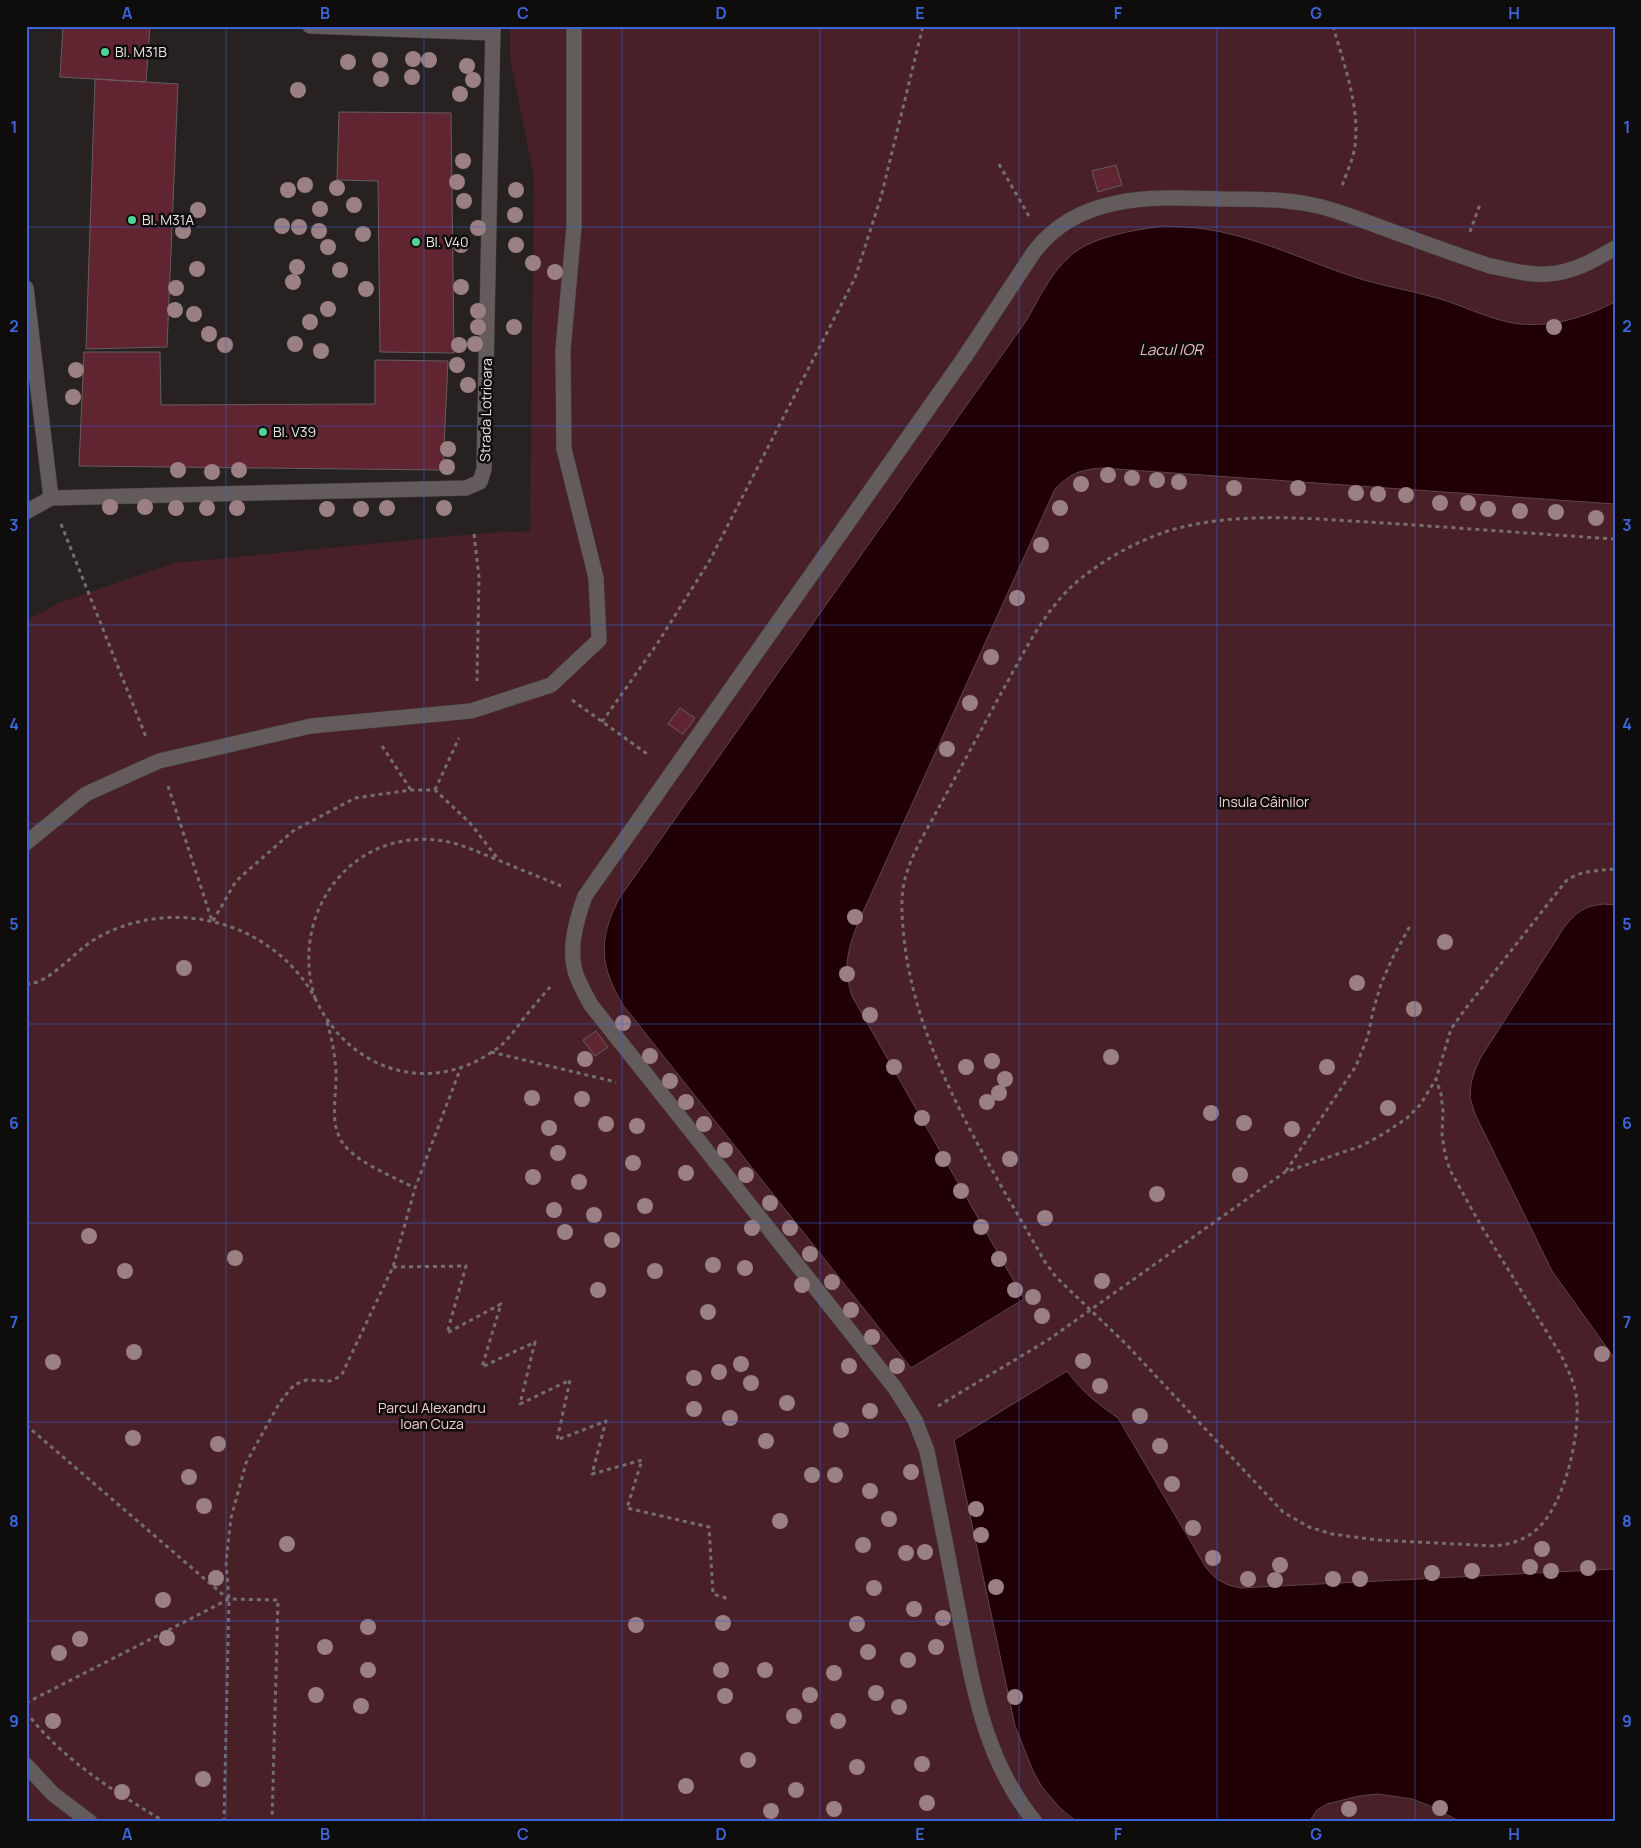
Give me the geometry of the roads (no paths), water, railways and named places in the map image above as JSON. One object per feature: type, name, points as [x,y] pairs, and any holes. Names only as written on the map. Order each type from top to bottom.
[{"type":"street","points":[[310,26],[493,30]]},
{"type":"street","points":[[26,844],[86,794],[159,760],[312,726],[471,711],[551,685],[599,640],[596,578],[564,449],[563,350],[574,227],[574,26]]},
{"type":"street","name":"Strada Lotrioara","points":[[26,512],[51,498],[466,488],[480,482],[484,469],[493,30]]},
{"type":"street","points":[[1035,1822],[1024,1809],[1006,1780],[990,1744],[975,1699],[927,1451],[915,1420],[895,1388],[591,1005],[576,975],[573,938],[576,920],[585,896],[964,358],[1042,240],[1056,228],[1090,210],[1133,199],[1159,197],[1268,200],[1296,202],[1333,210],[1482,263],[1515,271],[1545,274],[1571,270],[1615,248]]},
{"type":"street","points":[[26,288],[51,498]]},
{"type":"street","points":[[26,1765],[53,1794],[90,1822]]},
{"type":"water","name":"Lacul IOR","points":[[1164,226],[1205,229],[1246,238],[1344,274],[1437,298],[1489,317],[1520,324],[1533,325],[1569,320],[1615,302],[1615,504],[1102,468],[1076,473],[1055,489],[858,923],[849,951],[847,968],[852,996],[1024,1299],[911,1368],[623,1005],[609,977],[604,951],[605,939],[613,912],[620,897],[1026,321],[1056,271],[1078,250],[1101,239]]},
{"type":"water","points":[[1603,904],[1615,905],[1615,1359],[1552,1271],[1475,1114],[1470,1098],[1471,1083],[1481,1057],[1565,926],[1581,910]]},
{"type":"water","points":[[1067,1371],[1090,1397],[1118,1418],[1205,1566],[1212,1575],[1230,1585],[1241,1588],[1615,1569],[1615,1822],[1461,1822],[1412,1799],[1378,1794],[1359,1796],[1327,1804],[1317,1810],[1309,1822],[1077,1822],[1060,1808],[1042,1787],[1033,1771],[1015,1726],[954,1440]]},
{"type":"place","name":"Bl. M31B","points":[[105,52]]},
{"type":"place","name":"Bl. M31A","points":[[132,220]]},
{"type":"place","name":"Bl. V40","points":[[416,242]]},
{"type":"place","name":"Bl. V39","points":[[263,432]]},
{"type":"park label","name":"Insula Câinilor","points":[[1264,802]]},
{"type":"park label","name":"Parcul Alexandru Ioan Cuza","points":[[432,1416]]}]
